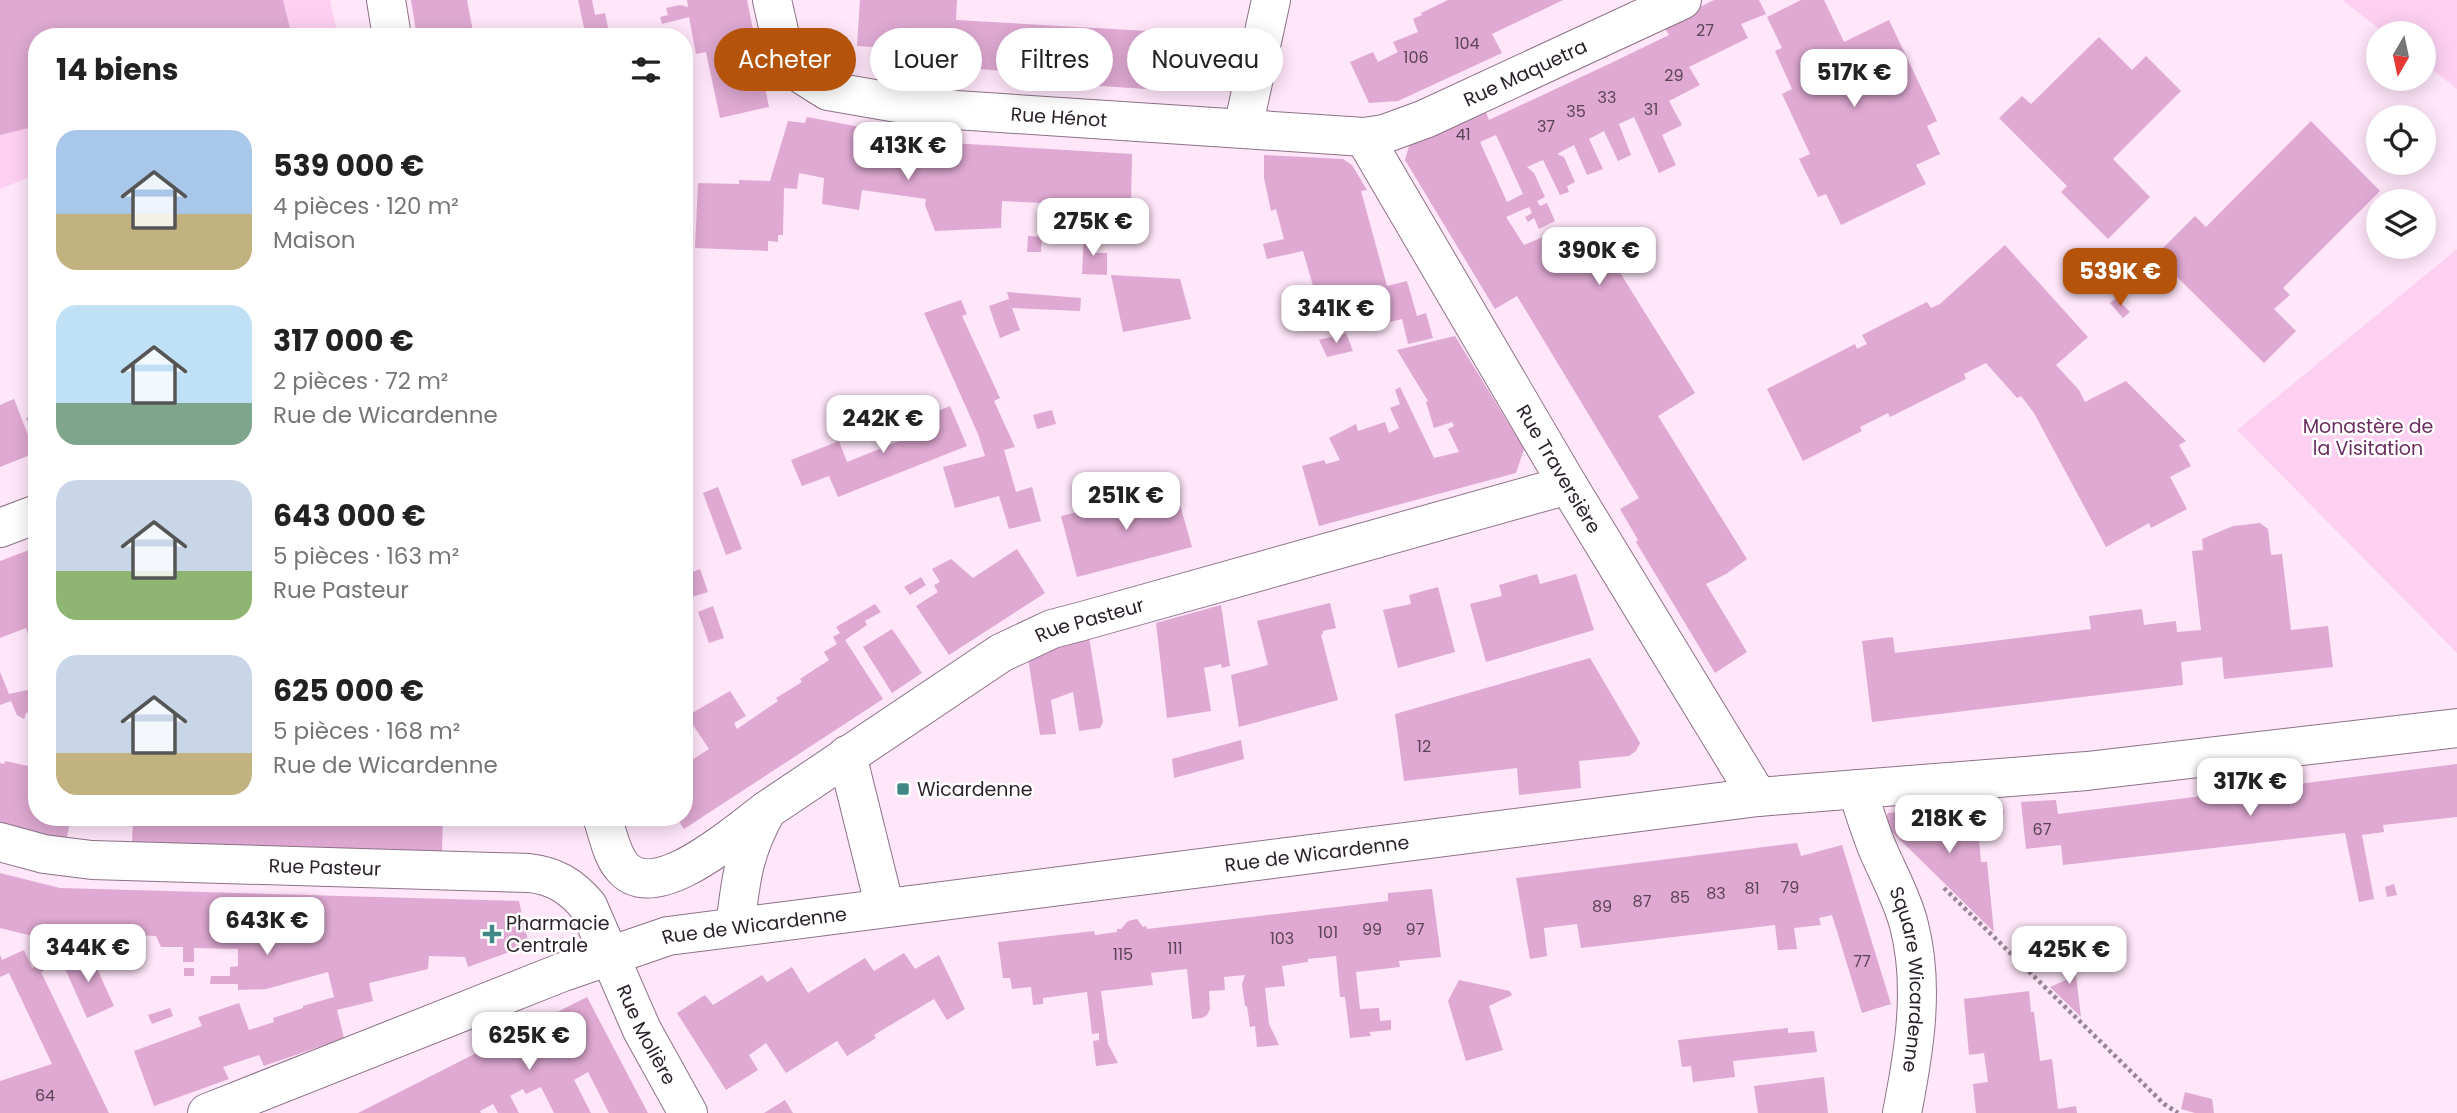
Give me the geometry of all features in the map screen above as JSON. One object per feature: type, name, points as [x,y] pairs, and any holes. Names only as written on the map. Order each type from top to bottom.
[{"type":"street","points":[[386,0],[391,28]]},
{"type":"street","name":"Rue Hénot","points":[[772,0],[783,49],[790,61],[797,72],[828,91],[926,108],[1364,137]]},
{"type":"street","points":[[1243,128],[1271,0]]},
{"type":"street","name":"Rue Maquetra","points":[[1364,137],[1384,134],[1425,119],[1619,13],[1682,0]]},
{"type":"street","name":"Rue Traversière","points":[[1364,137],[1568,485],[1758,797]]},
{"type":"street","name":"Rue Pasteur","points":[[736,927],[744,863],[767,810],[1001,653],[1052,629],[1568,485]]},
{"type":"street","points":[[0,528],[28,517]]},
{"type":"street","name":"Rue de Wicardenne","points":[[207,1113],[610,954],[668,936],[1758,797],[2087,771],[2457,728]]},
{"type":"street","points":[[847,755],[885,908]]},
{"type":"street","name":"Square Wicardenne","points":[[1857,789],[1875,844],[1906,916],[1913,946],[1917,1004],[1907,1106]]},
{"type":"street","points":[[605,826],[616,857],[626,871],[655,878],[676,873],[767,810]]},
{"type":"street","name":"Rue Pasteur","points":[[0,842],[44,854],[92,860],[544,875],[575,890],[588,906],[610,954]]},
{"type":"street","name":"Rue Molière","points":[[610,954],[642,1030],[688,1113]]},
{"type":"path","points":[[1941,886],[2164,1104],[2178,1113]]},
{"type":"green space","points":[[0,0],[330,0],[336,28],[28,28],[28,178],[0,189]]},
{"type":"green space","points":[[2342,0],[2457,0],[2457,89],[2436,72],[2436,21],[2369,21]]},
{"type":"green space","name":"Monastère de la Visitation","points":[[2457,249],[2457,653],[2237,430]]},
{"type":"building","points":[[0,0],[283,0],[290,28],[28,28],[28,128],[0,135]]},
{"type":"building","points":[[411,0],[467,0],[472,28],[416,28]]},
{"type":"building","points":[[578,0],[592,0],[595,15],[605,13],[608,28],[584,28]]},
{"type":"building","points":[[687,0],[747,0],[753,28],[714,28],[714,90],[706,52],[696,54],[689,17],[662,24],[660,17],[668,15],[666,8],[680,5],[688,7]]},
{"type":"building","points":[[860,0],[957,0],[956,20],[1095,28],[996,28],[996,70],[982,69],[982,28],[870,28],[870,47],[857,46]]},
{"type":"building","points":[[1448,0],[1563,0],[1492,34],[1502,53],[1398,101],[1369,103],[1350,62],[1373,52],[1378,62],[1398,52],[1393,42],[1418,32],[1413,19]]},
{"type":"building","points":[[1714,0],[1759,0],[1766,14],[1741,24],[1748,38],[1689,67],[1700,85],[1669,101],[1682,125],[1662,135],[1676,165],[1659,173],[1634,117],[1619,124],[1631,155],[1618,161],[1604,131],[1589,139],[1603,169],[1587,175],[1574,145],[1557,154],[1564,157],[1575,182],[1567,186],[1569,192],[1560,195],[1543,160],[1527,167],[1534,173],[1545,197],[1537,201],[1540,206],[1547,203],[1555,221],[1539,229],[1534,218],[1528,222],[1525,217],[1532,213],[1529,207],[1506,217],[1524,245],[1543,237],[1551,255],[1596,234],[1695,393],[1658,416],[1747,559],[1706,584],[1747,652],[1715,673],[1636,542],[1638,540],[1620,509],[1639,498],[1517,296],[1495,309],[1405,160],[1410,143],[1484,108],[1489,120],[1669,35],[1663,25]],"holes":[[[1496,135],[1523,194],[1507,202],[1480,142]]]},
{"type":"building","points":[[1801,0],[1824,0],[1844,42],[1889,20],[1937,121],[1927,126],[1940,154],[1916,165],[1926,184],[1841,225],[1826,194],[1818,197],[1799,159],[1810,154],[1782,94],[1792,89],[1775,51],[1782,48],[1767,17]]},
{"type":"building","points":[[1113,29],[1127,30],[1127,88],[1113,87]]},
{"type":"building","points":[[2099,37],[2132,70],[2146,56],[2181,91],[2113,159],[2150,197],[2108,239],[2061,192],[2067,186],[1999,118],[2022,96],[2031,104]]},
{"type":"building","points":[[714,91],[766,91],[769,107],[720,118]]},
{"type":"building","points":[[807,117],[870,129],[870,134],[934,142],[1132,154],[1131,203],[1085,201],[1084,230],[1062,230],[1064,204],[1002,201],[1001,228],[935,231],[925,205],[926,199],[862,190],[859,210],[822,204],[824,178],[799,173],[797,189],[784,188],[783,235],[778,235],[778,242],[768,241],[768,251],[695,248],[698,183],[739,184],[739,180],[770,181],[788,121],[805,123]]},
{"type":"building","points":[[2311,121],[2378,189],[2366,189],[2366,205],[2283,288],[2290,295],[2274,309],[2296,331],[2264,363],[2168,268],[2174,261],[2162,249],[2195,216],[2206,227]]},
{"type":"building","points":[[1264,155],[1343,159],[1352,165],[1367,190],[1361,191],[1387,286],[1407,281],[1417,316],[1426,313],[1433,338],[1408,344],[1402,319],[1367,328],[1357,293],[1318,303],[1303,251],[1267,259],[1263,244],[1284,239],[1276,209],[1271,211],[1264,178]]},
{"type":"building","points":[[1084,235],[1098,235],[1096,253],[1107,253],[1107,275],[1082,274]]},
{"type":"building","points":[[1028,236],[1042,237],[1041,252],[1027,252]]},
{"type":"building","points":[[2005,245],[2088,337],[2056,365],[2079,390],[2085,402],[2126,381],[2186,441],[2179,445],[2191,466],[2170,477],[2187,509],[2151,528],[2149,523],[2106,547],[2034,413],[2021,396],[2017,398],[1986,363],[1964,374],[1966,379],[1890,417],[1888,413],[1860,427],[1862,431],[1803,461],[1767,389],[1855,344],[1857,349],[1867,344],[1862,335],[1927,302],[1931,308],[1940,304]]},
{"type":"building","points":[[1111,275],[1180,279],[1191,319],[1123,332]]},
{"type":"building","points":[[1007,292],[1081,298],[1080,311],[1012,308],[1020,330],[1000,338],[989,306],[1009,299]]},
{"type":"building","points":[[2116,298],[2130,312],[2123,318],[2110,303]]},
{"type":"building","points":[[961,300],[967,314],[962,316],[1000,398],[994,401],[1015,447],[1004,450],[1016,492],[1032,487],[1041,521],[1009,529],[999,496],[955,508],[943,467],[985,456],[978,434],[924,313]]},
{"type":"building","points":[[1346,333],[1353,351],[1327,357],[1319,340]]},
{"type":"building","points":[[1455,336],[1524,449],[1516,473],[1319,526],[1302,466],[1324,460],[1326,464],[1340,460],[1329,438],[1356,424],[1358,431],[1385,422],[1389,433],[1399,428],[1390,408],[1400,404],[1395,390],[1400,387],[1434,458],[1459,452],[1448,429],[1454,426],[1452,422],[1434,428],[1426,402],[1428,401],[1397,350]]},
{"type":"building","points":[[14,399],[28,435],[28,456],[0,467],[0,405]]},
{"type":"building","points":[[950,406],[967,446],[838,497],[829,476],[802,486],[791,460],[839,441],[847,462],[912,436],[907,423]]},
{"type":"building","points":[[1052,410],[1056,424],[1037,429],[1033,415]]},
{"type":"building","points":[[718,487],[742,549],[726,555],[703,493]]},
{"type":"building","points":[[1175,487],[1192,547],[1077,577],[1061,516]]},
{"type":"building","points":[[2260,523],[2268,529],[2271,555],[2282,554],[2291,630],[2328,626],[2333,667],[2224,679],[2222,657],[2181,662],[2183,685],[1872,722],[1862,641],[1893,637],[1895,653],[2091,629],[2089,616],[2142,609],[2144,625],[2176,621],[2177,632],[2201,630],[2192,551],[2203,550],[2202,539],[2233,526]]},
{"type":"building","points":[[1017,549],[1045,593],[949,655],[916,606],[938,592],[934,585],[940,582],[932,569],[951,559],[973,578]]},
{"type":"building","points":[[28,550],[28,635],[26,628],[0,638],[0,561]]},
{"type":"building","points":[[700,569],[708,592],[693,597],[693,572]]},
{"type":"building","points":[[1537,574],[1540,584],[1576,574],[1594,630],[1486,662],[1470,604],[1502,596],[1499,585]]},
{"type":"building","points":[[921,577],[926,585],[910,595],[904,587]]},
{"type":"building","points":[[1438,587],[1455,652],[1398,668],[1383,610],[1411,604],[1409,595]]},
{"type":"building","points":[[1330,603],[1336,628],[1323,631],[1321,635],[1338,700],[1239,727],[1231,675],[1268,665],[1257,621]]},
{"type":"building","points":[[875,604],[881,612],[865,621],[867,625],[845,640],[883,699],[693,823],[693,759],[709,749],[693,725],[693,713],[730,691],[746,716],[734,723],[737,729],[778,701],[776,698],[802,682],[800,679],[829,660],[824,652],[837,644],[833,637],[840,633],[836,627]]},
{"type":"building","points":[[1221,605],[1230,666],[1222,668],[1221,664],[1204,668],[1211,711],[1167,718],[1156,623]]},
{"type":"building","points":[[713,606],[724,638],[709,643],[698,612]]},
{"type":"building","points":[[892,629],[922,673],[892,693],[863,647]]},
{"type":"building","points":[[1089,637],[1103,722],[1100,728],[1079,731],[1073,692],[1051,700],[1056,734],[1040,735],[1028,658]]},
{"type":"building","points":[[1590,658],[1640,743],[1636,751],[1629,756],[1579,761],[1581,788],[1519,795],[1517,768],[1404,781],[1395,714]]},
{"type":"building","points":[[0,672],[9,694],[28,690],[28,713],[24,719],[17,715],[11,701],[0,705]]},
{"type":"building","points":[[1241,740],[1244,759],[1174,778],[1172,759]]},
{"type":"building","points":[[5,761],[28,766],[28,826],[69,826],[66,842],[0,824],[0,763],[4,764]]},
{"type":"building","points":[[2457,764],[2457,817],[2383,825],[2384,832],[2362,835],[2374,899],[2359,902],[2345,833],[2063,865],[2061,845],[2026,849],[2021,802],[2056,800],[2058,814]]},
{"type":"building","points":[[2003,804],[2004,814],[1986,816],[1979,806]]},
{"type":"building","points":[[1931,809],[1931,821],[1977,817],[1981,862],[1987,862],[1994,932],[1884,824],[1888,813]]},
{"type":"building","points":[[133,826],[443,826],[442,851],[132,843]]},
{"type":"building","points":[[1797,843],[1801,856],[1842,845],[1891,1004],[1862,1013],[1832,915],[1819,918],[1821,925],[1794,928],[1797,949],[1778,950],[1775,925],[1581,948],[1577,924],[1544,928],[1547,956],[1530,959],[1516,878]]},
{"type":"building","points":[[0,873],[60,888],[519,901],[529,945],[468,967],[465,957],[429,956],[428,969],[369,983],[373,1001],[337,1010],[344,1038],[264,1066],[259,1055],[223,1067],[229,1079],[154,1106],[134,1051],[202,1026],[198,1017],[239,1003],[249,1030],[274,1022],[273,1018],[334,997],[328,972],[266,989],[238,990],[238,984],[210,984],[211,976],[230,976],[230,967],[238,966],[238,949],[194,948],[194,962],[183,962],[183,947],[161,947],[156,936],[81,933],[88,950],[0,928]]},
{"type":"building","points":[[2394,884],[2397,895],[2387,897],[2385,887]]},
{"type":"building","points":[[1432,889],[1441,957],[1399,961],[1400,967],[1356,972],[1360,1009],[1379,1008],[1380,1021],[1391,1020],[1391,1030],[1369,1032],[1371,1036],[1350,1038],[1345,997],[1340,997],[1336,956],[1308,959],[1308,962],[1282,966],[1285,986],[1265,988],[1269,1024],[1279,1045],[1257,1047],[1255,1026],[1250,1027],[1245,1006],[1242,984],[1245,975],[1224,977],[1225,990],[1209,991],[1210,1009],[1202,1018],[1192,1019],[1187,969],[1151,973],[1153,985],[1101,991],[1108,1044],[1118,1063],[1096,1066],[1093,1041],[1099,1040],[1099,1033],[1092,1034],[1087,992],[1043,998],[1043,1004],[1033,1005],[1031,987],[1012,989],[1010,978],[1003,978],[998,942],[1094,931],[1095,935],[1117,932],[1117,929],[1121,929],[1128,921],[1137,919],[1147,929],[1388,901],[1388,893]]},
{"type":"building","points":[[24,950],[32,968],[40,964],[44,971],[41,972],[109,1113],[0,1113],[0,1081],[52,1064],[9,973],[0,977],[0,955],[2,960]]},
{"type":"building","points":[[89,951],[114,1006],[87,1018],[62,962]]},
{"type":"building","points":[[2073,951],[2081,1017],[2050,987],[2068,979],[2066,957],[2069,958],[2068,952]]},
{"type":"building","points":[[904,953],[915,969],[939,955],[965,1009],[947,1020],[934,999],[874,1035],[876,1038],[847,1056],[837,1041],[786,1073],[766,1043],[749,1055],[758,1070],[726,1090],[677,1013],[705,995],[713,1005],[762,975],[767,982],[792,967],[808,993],[865,958],[874,971]]},
{"type":"building","points":[[184,968],[194,968],[194,976],[184,976]]},
{"type":"building","points":[[1459,980],[1510,991],[1512,995],[1489,1006],[1503,1050],[1466,1061],[1448,1001]]},
{"type":"building","points":[[2029,991],[2040,1061],[2052,1059],[2058,1109],[2076,1106],[2077,1113],[1976,1113],[1973,1084],[1988,1082],[1984,1053],[1969,1055],[1964,999]]},
{"type":"building","points":[[587,997],[648,1113],[609,1113],[588,1072],[574,1080],[591,1113],[554,1113],[541,1087],[526,1094],[523,1089],[510,1096],[519,1113],[498,1113],[493,1104],[480,1111],[481,1113],[358,1113]]},
{"type":"building","points":[[170,1008],[173,1016],[152,1024],[148,1015]]},
{"type":"building","points":[[1788,1028],[1788,1033],[1814,1031],[1817,1052],[1733,1061],[1735,1077],[1693,1082],[1691,1066],[1682,1067],[1678,1040]]},
{"type":"building","points":[[1824,1077],[1828,1113],[1758,1113],[1754,1086]]},
{"type":"building","points":[[2185,1092],[2212,1099],[2214,1113],[2195,1113],[2181,1109]]},
{"type":"building","points":[[785,1100],[793,1113],[764,1113]]},
{"type":"place","name":"Wicardenne","points":[[903,789]]},
{"type":"place","name":"Pharmacie Centrale","points":[[492,934]]}]
